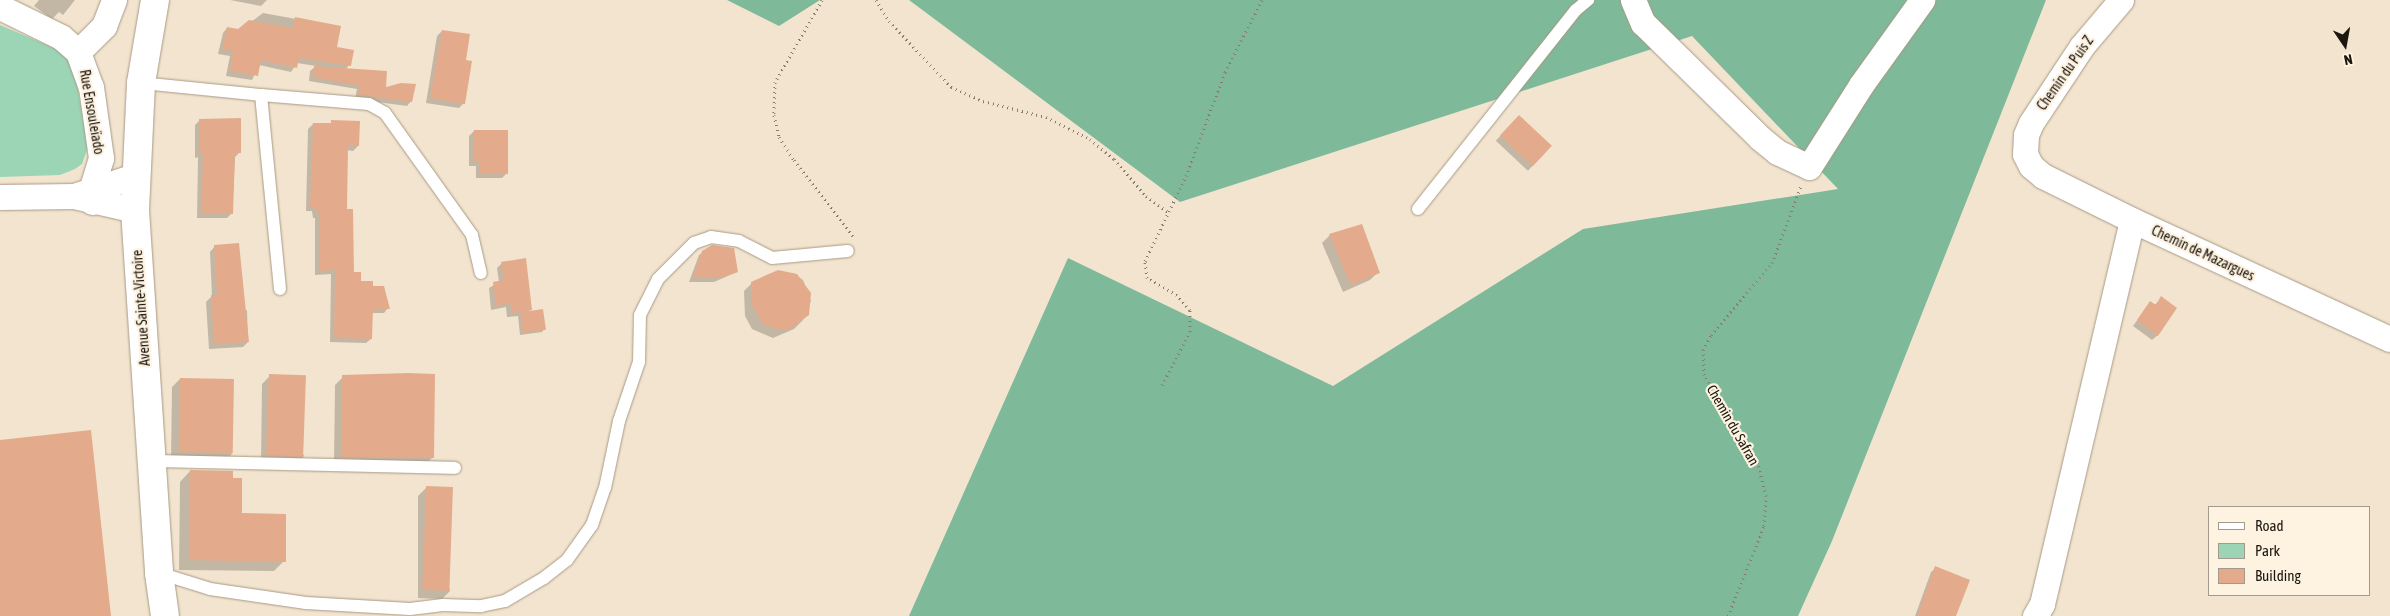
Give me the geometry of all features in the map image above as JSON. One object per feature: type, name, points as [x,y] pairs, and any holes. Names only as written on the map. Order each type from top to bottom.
[{"type":"street","points":[[78,52],[104,26],[114,0]]},
{"type":"street","name":"Avenue Sainte-Victoire","points":[[155,0],[141,83],[134,176],[134,210],[159,574],[165,616]]},
{"type":"street","points":[[1633,0],[1643,23],[1760,138],[1777,152],[1809,167],[1861,85],[1922,0]]},
{"type":"street","name":"Chemin du Puis Z","points":[[2025,154],[2026,135],[2048,95],[2082,46],[2122,0]]},
{"type":"street","name":"Rue Ensouleïado","points":[[0,8],[61,37],[78,52],[91,88],[101,158],[86,196]]},
{"type":"street","name":"Chemin de Mazargues","points":[[2025,154],[2031,166],[2043,176],[2132,220],[2390,339]]},
{"type":"street","points":[[86,196],[134,176]]},
{"type":"street","points":[[0,197],[86,196],[134,210]]},
{"type":"street","points":[[2035,616],[2042,604],[2132,220]]},
{"type":"lane","points":[[1418,209],[1576,10],[1588,0]]},
{"type":"lane","points":[[141,83],[369,104],[385,113],[472,234],[480,273]]},
{"type":"lane","points":[[261,95],[280,289]]},
{"type":"lane","points":[[159,574],[210,589],[306,603],[411,612],[444,605],[481,606],[505,601],[544,578],[567,560],[592,525],[605,488],[619,421],[639,362],[640,315],[658,279],[694,243],[711,237],[739,241],[772,258],[848,251]]},
{"type":"lane","points":[[151,461],[455,468]]},
{"type":"path","points":[[822,0],[775,82],[774,115],[779,138],[857,242],[859,250],[848,251]]},
{"type":"path","points":[[876,0],[889,21],[951,87],[983,101],[1046,118],[1090,139],[1114,159],[1146,196],[1169,213]]},
{"type":"path","points":[[1162,385],[1190,332],[1190,310],[1177,295],[1147,278],[1144,269],[1169,213],[1225,72],[1262,0]]},
{"type":"path","name":"Chemin du Safran","points":[[1728,616],[1764,526],[1766,496],[1758,464],[1704,375],[1703,350],[1711,335],[1772,262],[1809,167]]},
{"type":"green space","points":[[727,0],[820,0],[779,26]]},
{"type":"green space","points":[[909,0],[2046,0],[1832,541],[1798,616],[909,616],[1068,258],[1333,386],[1583,229],[1838,189],[1692,36],[1180,202]]},
{"type":"green space","points":[[0,25],[63,52],[74,67],[88,147],[82,164],[75,169],[60,175],[0,177]]},
{"type":"building","points":[[295,17],[341,26],[337,47],[354,50],[351,66],[299,58],[297,68],[261,60],[258,76],[230,71],[233,51],[222,49],[227,27],[238,29],[249,20],[293,28]]},
{"type":"building","points":[[442,30],[470,34],[466,60],[472,61],[465,104],[430,98]]},
{"type":"building","points":[[314,66],[387,71],[386,87],[401,83],[416,84],[412,102],[358,95],[360,86],[313,77]]},
{"type":"building","points":[[1519,115],[1552,146],[1533,166],[1500,135]]},
{"type":"building","points":[[241,118],[241,153],[235,153],[233,214],[201,214],[203,153],[199,153],[199,119]]},
{"type":"building","points":[[331,120],[360,121],[359,146],[348,146],[347,209],[353,209],[354,272],[361,272],[361,281],[373,281],[373,286],[384,286],[390,309],[373,309],[372,339],[334,338],[335,270],[319,271],[320,214],[317,214],[316,207],[310,207],[313,123],[331,123]]},
{"type":"building","points":[[474,130],[508,130],[508,174],[480,174],[480,162],[474,162]]},
{"type":"building","points":[[1362,224],[1380,273],[1351,285],[1329,234]]},
{"type":"building","points":[[239,243],[249,342],[214,344],[211,295],[217,295],[214,245]]},
{"type":"building","points":[[712,245],[734,248],[738,272],[720,278],[693,277],[702,251]]},
{"type":"building","points":[[526,258],[532,310],[512,313],[510,303],[496,306],[493,282],[504,280],[501,262]]},
{"type":"building","points":[[778,270],[797,274],[811,293],[809,315],[790,329],[778,330],[763,324],[751,303],[751,282]]},
{"type":"building","points":[[2161,296],[2177,308],[2158,336],[2137,320],[2150,301],[2156,305]]},
{"type":"building","points":[[543,309],[546,330],[523,333],[520,312]]},
{"type":"building","points":[[269,374],[306,375],[303,457],[266,456]]},
{"type":"building","points":[[435,374],[434,458],[341,457],[342,375]]},
{"type":"building","points":[[180,378],[234,379],[233,453],[179,452]]},
{"type":"building","points":[[91,430],[111,616],[0,616],[0,440]]},
{"type":"building","points":[[190,470],[233,471],[233,478],[242,478],[242,513],[286,514],[286,562],[189,560]]},
{"type":"building","points":[[426,486],[453,487],[449,591],[422,590]]},
{"type":"building","points":[[1935,566],[1970,580],[1956,616],[1917,616]]}]
